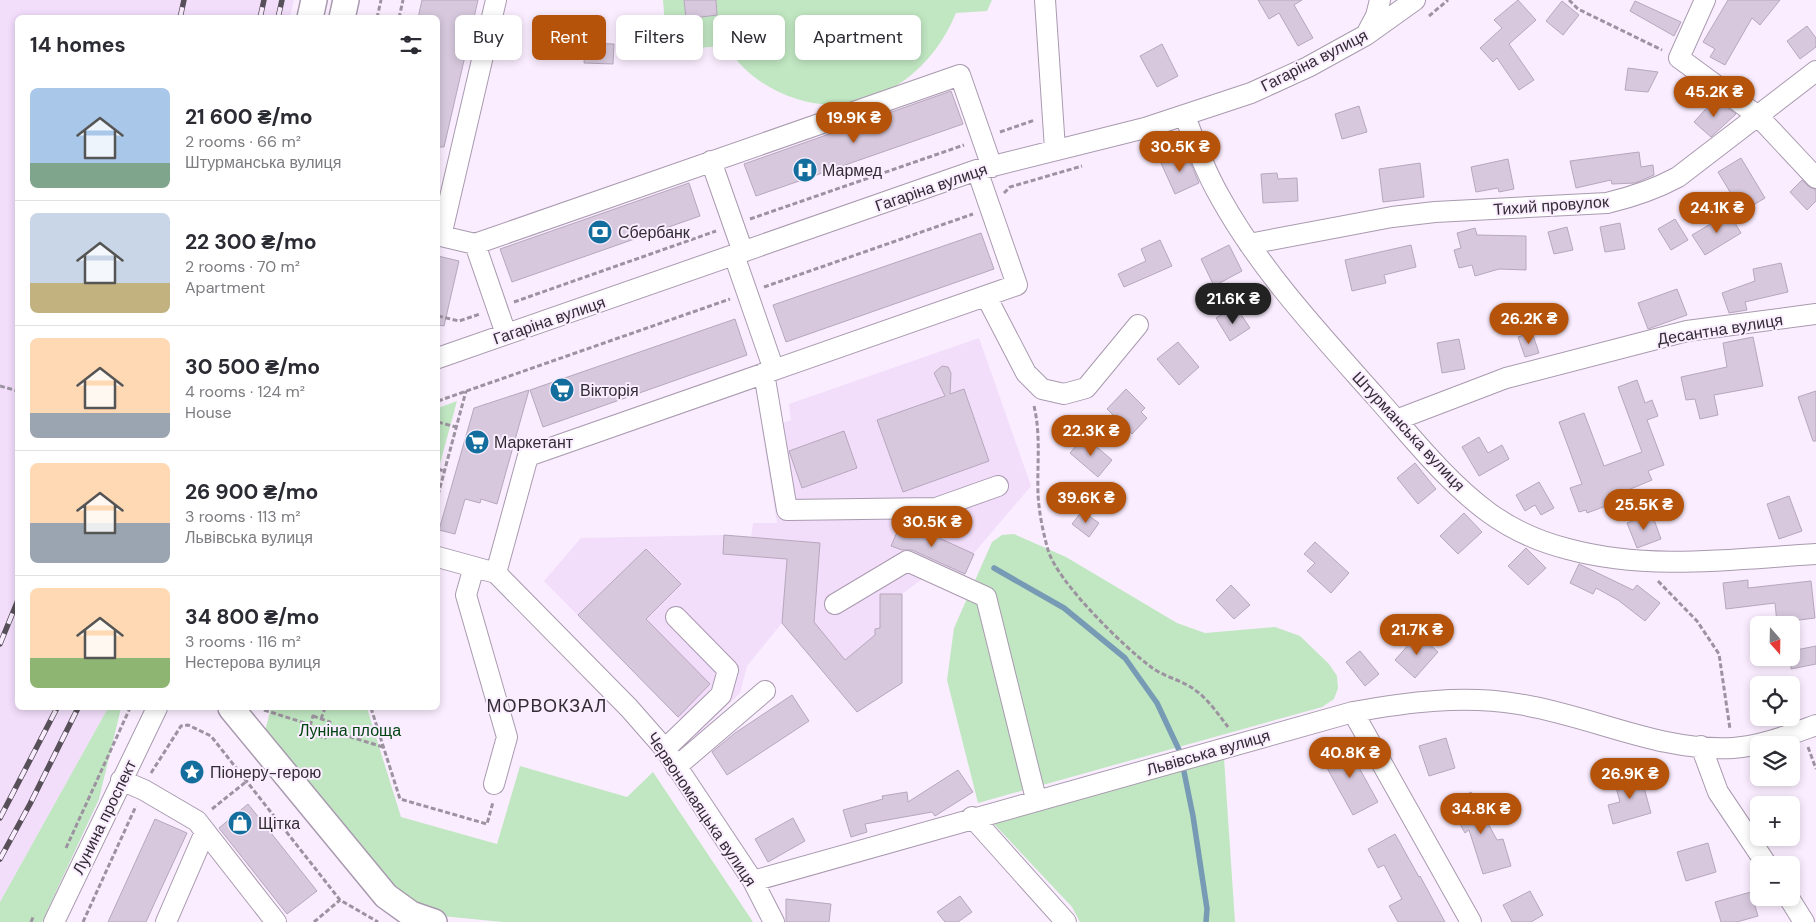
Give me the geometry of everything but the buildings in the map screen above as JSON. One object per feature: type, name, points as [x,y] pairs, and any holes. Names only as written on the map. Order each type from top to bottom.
[{"type":"main road","points":[[311,15],[314,0]]},
{"type":"main road","points":[[343,15],[346,0]]},
{"type":"main road","points":[[233,710],[386,896],[411,914],[434,922]]},
{"type":"street","points":[[440,558],[496,573],[528,456],[1017,285],[990,208],[982,138],[960,75],[475,244],[441,236],[496,0]]},
{"type":"street","points":[[1045,0],[1055,150]]},
{"type":"street","points":[[1366,35],[1376,16],[1380,0]]},
{"type":"street","name":"Гагаріна вулиця","points":[[440,357],[984,168],[1145,128],[1251,92],[1292,74],[1366,35],[1415,0]]},
{"type":"street","points":[[1705,0],[1678,58],[1758,116],[1816,178]]},
{"type":"street","name":"Тихий провулок","points":[[1249,244],[1392,217],[1427,213],[1607,203],[1632,198],[1654,190],[1678,177],[1816,71]]},
{"type":"street","name":"Штурманська вулиця","points":[[1184,116],[1200,157],[1219,197],[1249,244],[1284,291],[1396,420],[1453,482],[1488,512],[1528,536],[1568,549],[1640,562],[1816,554]]},
{"type":"street","points":[[711,161],[734,225],[747,293],[769,372],[788,510],[936,508],[998,486]]},
{"type":"street","points":[[475,244],[506,334]]},
{"type":"street","points":[[986,296],[1026,373],[1042,389],[1064,394],[1086,388],[1138,325]]},
{"type":"street","name":"Десантна вулиця","points":[[1396,420],[1506,378],[1687,331],[1816,314]]},
{"type":"street","points":[[835,604],[907,561],[986,596],[1036,799]]},
{"type":"street","points":[[474,567],[466,595],[507,737],[494,784]]},
{"type":"street","name":"Червономаяцька вулиця","points":[[496,573],[629,708],[665,749],[753,881],[774,922]]},
{"type":"street","points":[[665,749],[721,695],[728,670],[676,617]]},
{"type":"street","points":[[676,767],[765,691]]},
{"type":"street","name":"Львівська вулиця","points":[[753,881],[1148,768],[1353,712],[1407,702],[1458,699],[1519,704],[1646,737],[1701,746],[1732,748],[1763,744],[1816,725]]},
{"type":"street","name":"Лунина проспект","points":[[54,922],[121,780],[158,710]]},
{"type":"street","points":[[1353,712],[1471,922]]},
{"type":"street","points":[[1701,746],[1718,792],[1761,856]]},
{"type":"street","points":[[121,780],[144,790],[201,827],[276,922]]},
{"type":"street","points":[[972,817],[1066,922]]},
{"type":"street","points":[[166,922],[201,827]]},
{"type":"street","points":[[1794,906],[1804,922]]},
{"type":"path","points":[[378,15],[381,0]]},
{"type":"path","points":[[400,15],[403,0]]},
{"type":"path","points":[[1570,0],[1578,9],[1678,58]]},
{"type":"path","points":[[440,316],[459,321],[1052,114]]},
{"type":"path","points":[[440,400],[990,208]]},
{"type":"path","points":[[1026,373],[1036,415],[1038,495],[1042,525],[1049,552],[1063,577],[1094,615],[1150,667],[1194,689],[1205,698],[1241,743]]},
{"type":"path","points":[[0,386],[15,390]]},
{"type":"path","points":[[440,487],[466,390]]},
{"type":"path","points":[[440,423],[456,427]]},
{"type":"path","points":[[440,469],[444,470]]},
{"type":"path","points":[[1640,562],[1697,621],[1719,654],[1732,748]]},
{"type":"path","points":[[65,850],[129,710]]},
{"type":"path","points":[[264,710],[311,725]]},
{"type":"path","points":[[321,719],[324,710]]},
{"type":"path","points":[[372,710],[400,799],[487,824],[493,804]]},
{"type":"path","points":[[313,716],[330,722],[325,738],[308,733],[311,725],[313,716]]},
{"type":"path","points":[[83,922],[153,770],[181,726],[188,725],[211,736],[340,900],[378,922]]},
{"type":"path","points":[[328,730],[383,747]]},
{"type":"path","points":[[1810,754],[1816,769]]},
{"type":"path","points":[[201,827],[247,781]]},
{"type":"path","points":[[314,922],[340,900]]},
{"type":"path","points":[[31,922],[35,913]]},
{"type":"shaded area","points":[[0,0],[294,0],[290,15],[15,15],[15,710],[107,710],[0,902]]},
{"type":"shaded area","points":[[979,338],[1031,486],[974,553],[960,585],[925,577],[902,594],[902,683],[857,712],[782,623],[747,666],[740,693],[696,736],[544,581],[581,538],[724,535],[751,537],[753,523],[777,523],[762,430],[791,420],[789,404]]},
{"type":"green space","points":[[663,0],[992,0],[987,11],[956,13],[941,42],[921,66],[898,85],[872,97],[844,104],[815,103],[786,95],[757,79],[737,60],[785,60],[785,15],[713,15],[713,47],[703,48],[703,15],[664,15]]},
{"type":"green space","points":[[457,401],[440,464],[440,407]]},
{"type":"green space","points":[[1014,534],[1066,557],[1177,623],[1205,633],[1275,627],[1300,636],[1329,664],[1337,676],[1338,688],[1334,699],[1322,707],[978,803],[947,680],[954,628],[992,542],[1002,535]]},
{"type":"green space","points":[[107,710],[121,710],[99,799],[42,922],[0,922],[0,902]]},
{"type":"green space","name":"Луніна площа","points":[[270,710],[368,710],[401,817],[497,844],[520,766],[627,797],[653,772],[753,922],[503,922],[442,916],[403,899],[264,735]]},
{"type":"green space","points":[[1224,758],[1235,922],[1080,922],[1072,907],[993,823]]},
{"type":"waterway","points":[[994,568],[1064,608],[1125,658],[1157,703],[1180,752],[1193,816],[1207,909],[1206,922]]},
{"type":"railway","points":[[181,15],[184,0]]},
{"type":"railway","points":[[261,15],[264,0]]},
{"type":"railway","points":[[279,15],[282,0]]},
{"type":"railway","points":[[0,644],[15,607]]},
{"type":"railway","points":[[0,818],[56,710]]},
{"type":"railway","points":[[0,859],[77,710]]},
{"type":"place","name":"Мармед","points":[[805,170]]},
{"type":"place","name":"Сбербанк","points":[[600,232]]},
{"type":"place","name":"Вікторія","points":[[562,390]]},
{"type":"place","name":"Маркетант","points":[[477,442]]},
{"type":"place","name":"Піонеру-герою","points":[[192,772]]},
{"type":"place","name":"Щітка","points":[[240,823]]},
{"type":"district","name":"МОРВОКЗАЛ","points":[[547,706]]}]
